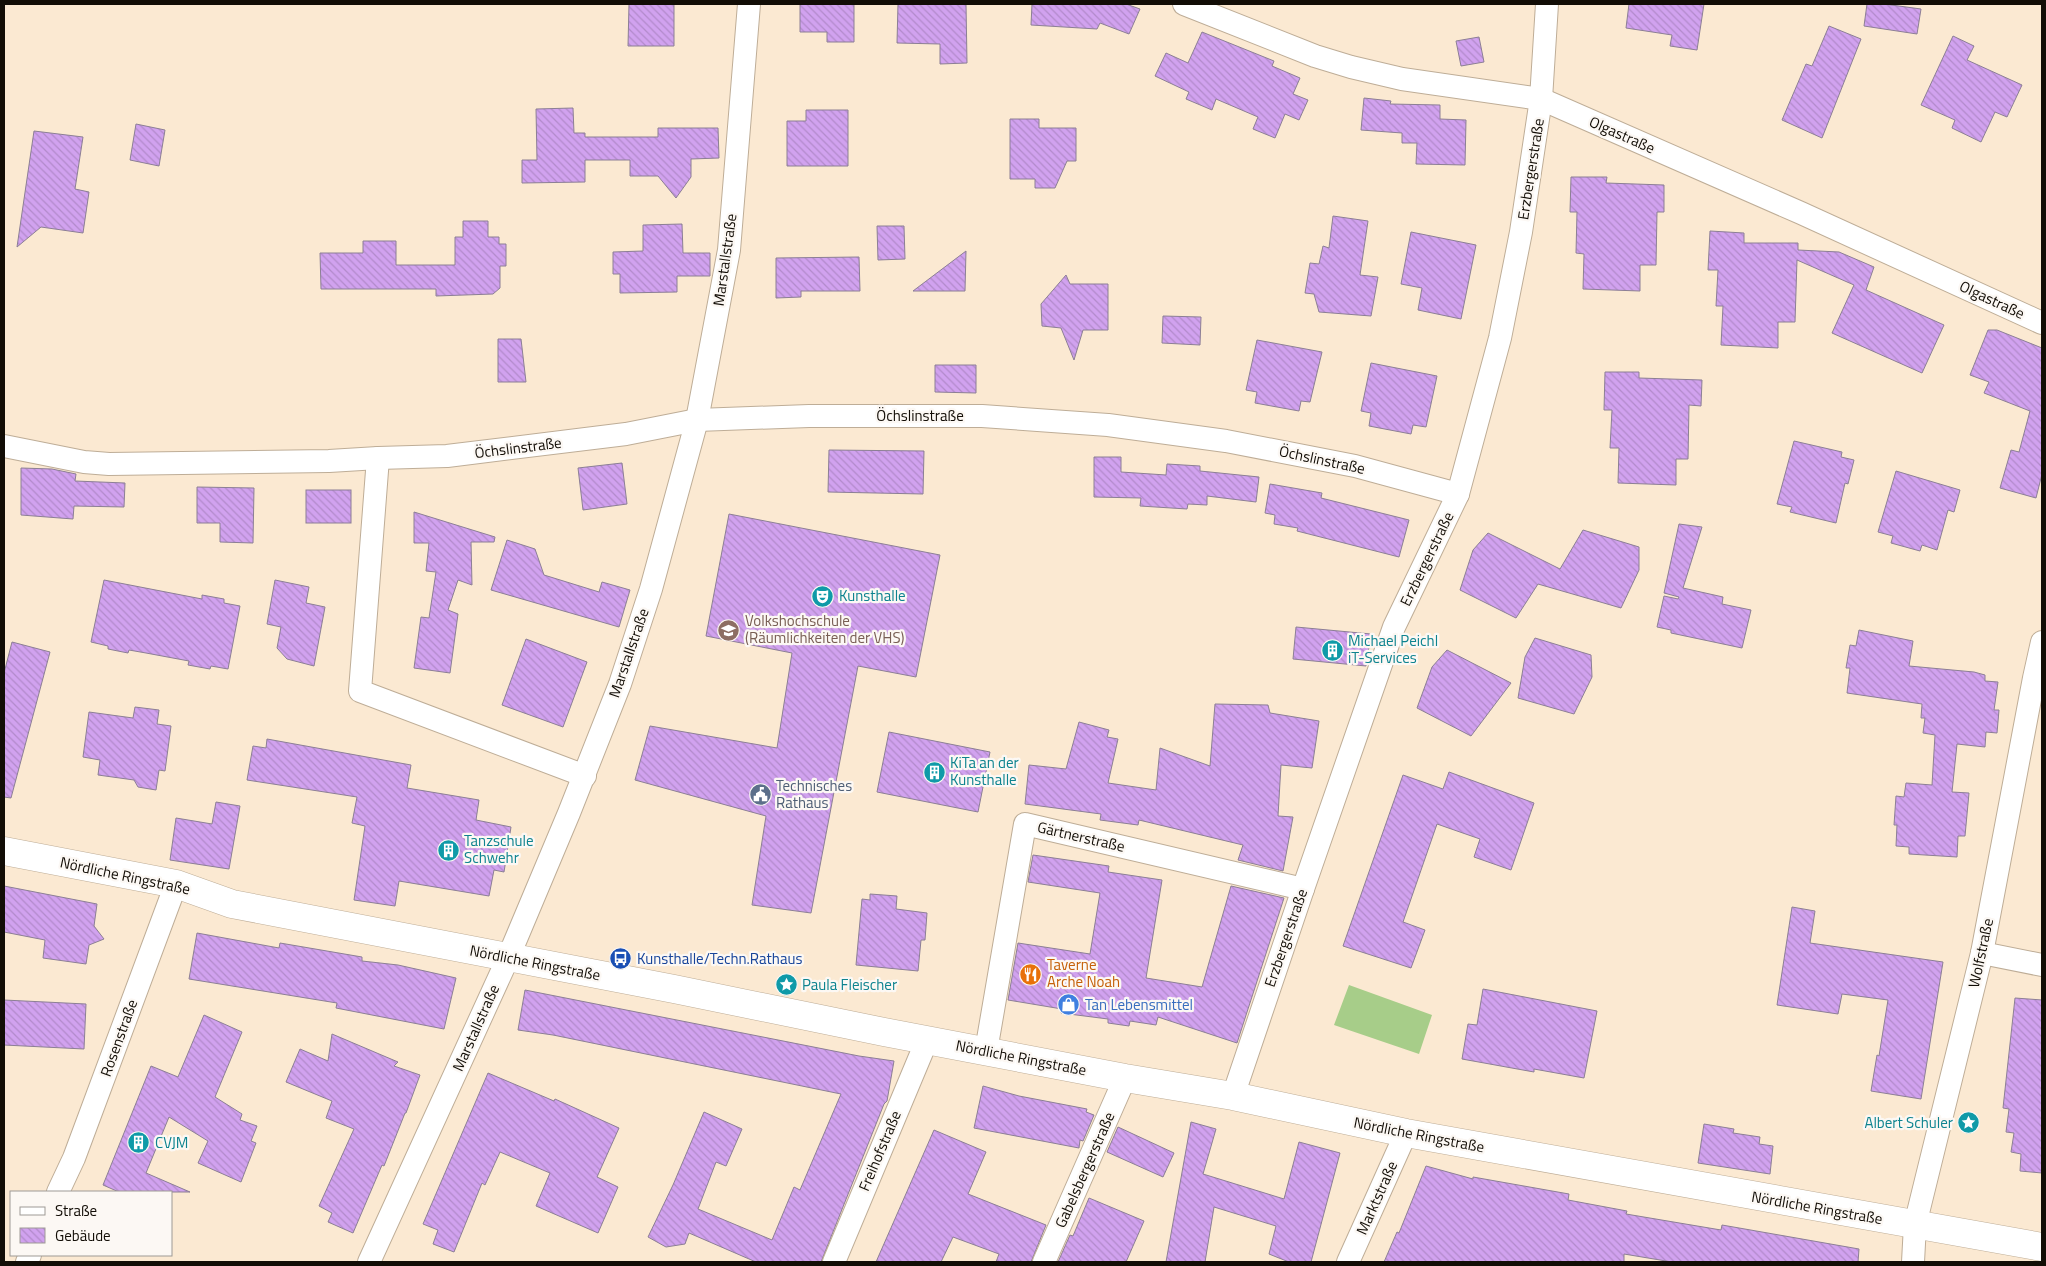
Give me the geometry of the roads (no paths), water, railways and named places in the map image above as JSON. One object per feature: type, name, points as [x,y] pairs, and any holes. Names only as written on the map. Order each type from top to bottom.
[{"type":"street","name":"Marstallstraße","points":[[369,1262],[508,958],[585,776],[620,684],[651,589],[697,420],[729,250],[748,4]]},
{"type":"street","name":"Olgastraße","points":[[1184,4],[1315,56],[1351,67],[1402,79],[1541,99],[1801,212],[2042,323]]},
{"type":"street","name":"Erzbergerstraße","points":[[1233,1096],[1394,627],[1458,494],[1500,338],[1521,232],[1541,99],[1547,4]]},
{"type":"street","name":"Öchslinstraße","points":[[4,446],[84,462],[109,464],[330,462],[378,458],[447,456],[626,434],[697,420],[809,416],[982,416],[1108,425],[1264,447],[1355,466],[1458,494]]},
{"type":"street","points":[[378,458],[360,691],[585,776]]},
{"type":"street","name":"Wolfstraße","points":[[1913,1262],[1915,1225],[1982,953],[2042,642]]},
{"type":"street","name":"Gärtnerstraße","points":[[986,1051],[1025,824],[1303,889]]},
{"type":"street","name":"Nördliche Ringstraße","points":[[4,851],[176,884],[232,904],[1125,1078],[1233,1096],[1406,1134],[2042,1247]]},
{"type":"street","name":"Rosenstraße","points":[[58,1191],[74,1158],[176,884]]},
{"type":"street","points":[[1982,953],[2042,965]]},
{"type":"street","name":"Freihofstraße","points":[[834,1262],[927,1040]]},
{"type":"street","name":"Gabelsbergerstraße","points":[[1044,1262],[1125,1078]]},
{"type":"street","name":"Marktstraße","points":[[1348,1262],[1406,1134]]},
{"type":"place","name":"Kunsthalle","points":[[823,596]]},
{"type":"place","name":"Volkshochschule (Räumlichkeiten der VHS)","points":[[729,630]]},
{"type":"place","name":"Michael Peichl iT-Services","points":[[1332,650]]},
{"type":"place","name":"KiTa an der Kunsthalle","points":[[934,772]]},
{"type":"place","name":"Technisches Rathaus","points":[[760,795]]},
{"type":"place","name":"Tanzschule Schwehr","points":[[448,850]]},
{"type":"place","name":"Kunsthalle/Techn.Rathaus","points":[[621,959]]},
{"type":"place","name":"Taverne Arche Noah","points":[[1031,974]]},
{"type":"place","name":"Paula Fleischer","points":[[786,985]]},
{"type":"place","name":"Tan Lebensmittel","points":[[1069,1005]]},
{"type":"place","name":"Albert Schuler","points":[[1969,1123]]},
{"type":"place","name":"CVJM","points":[[139,1143]]}]
